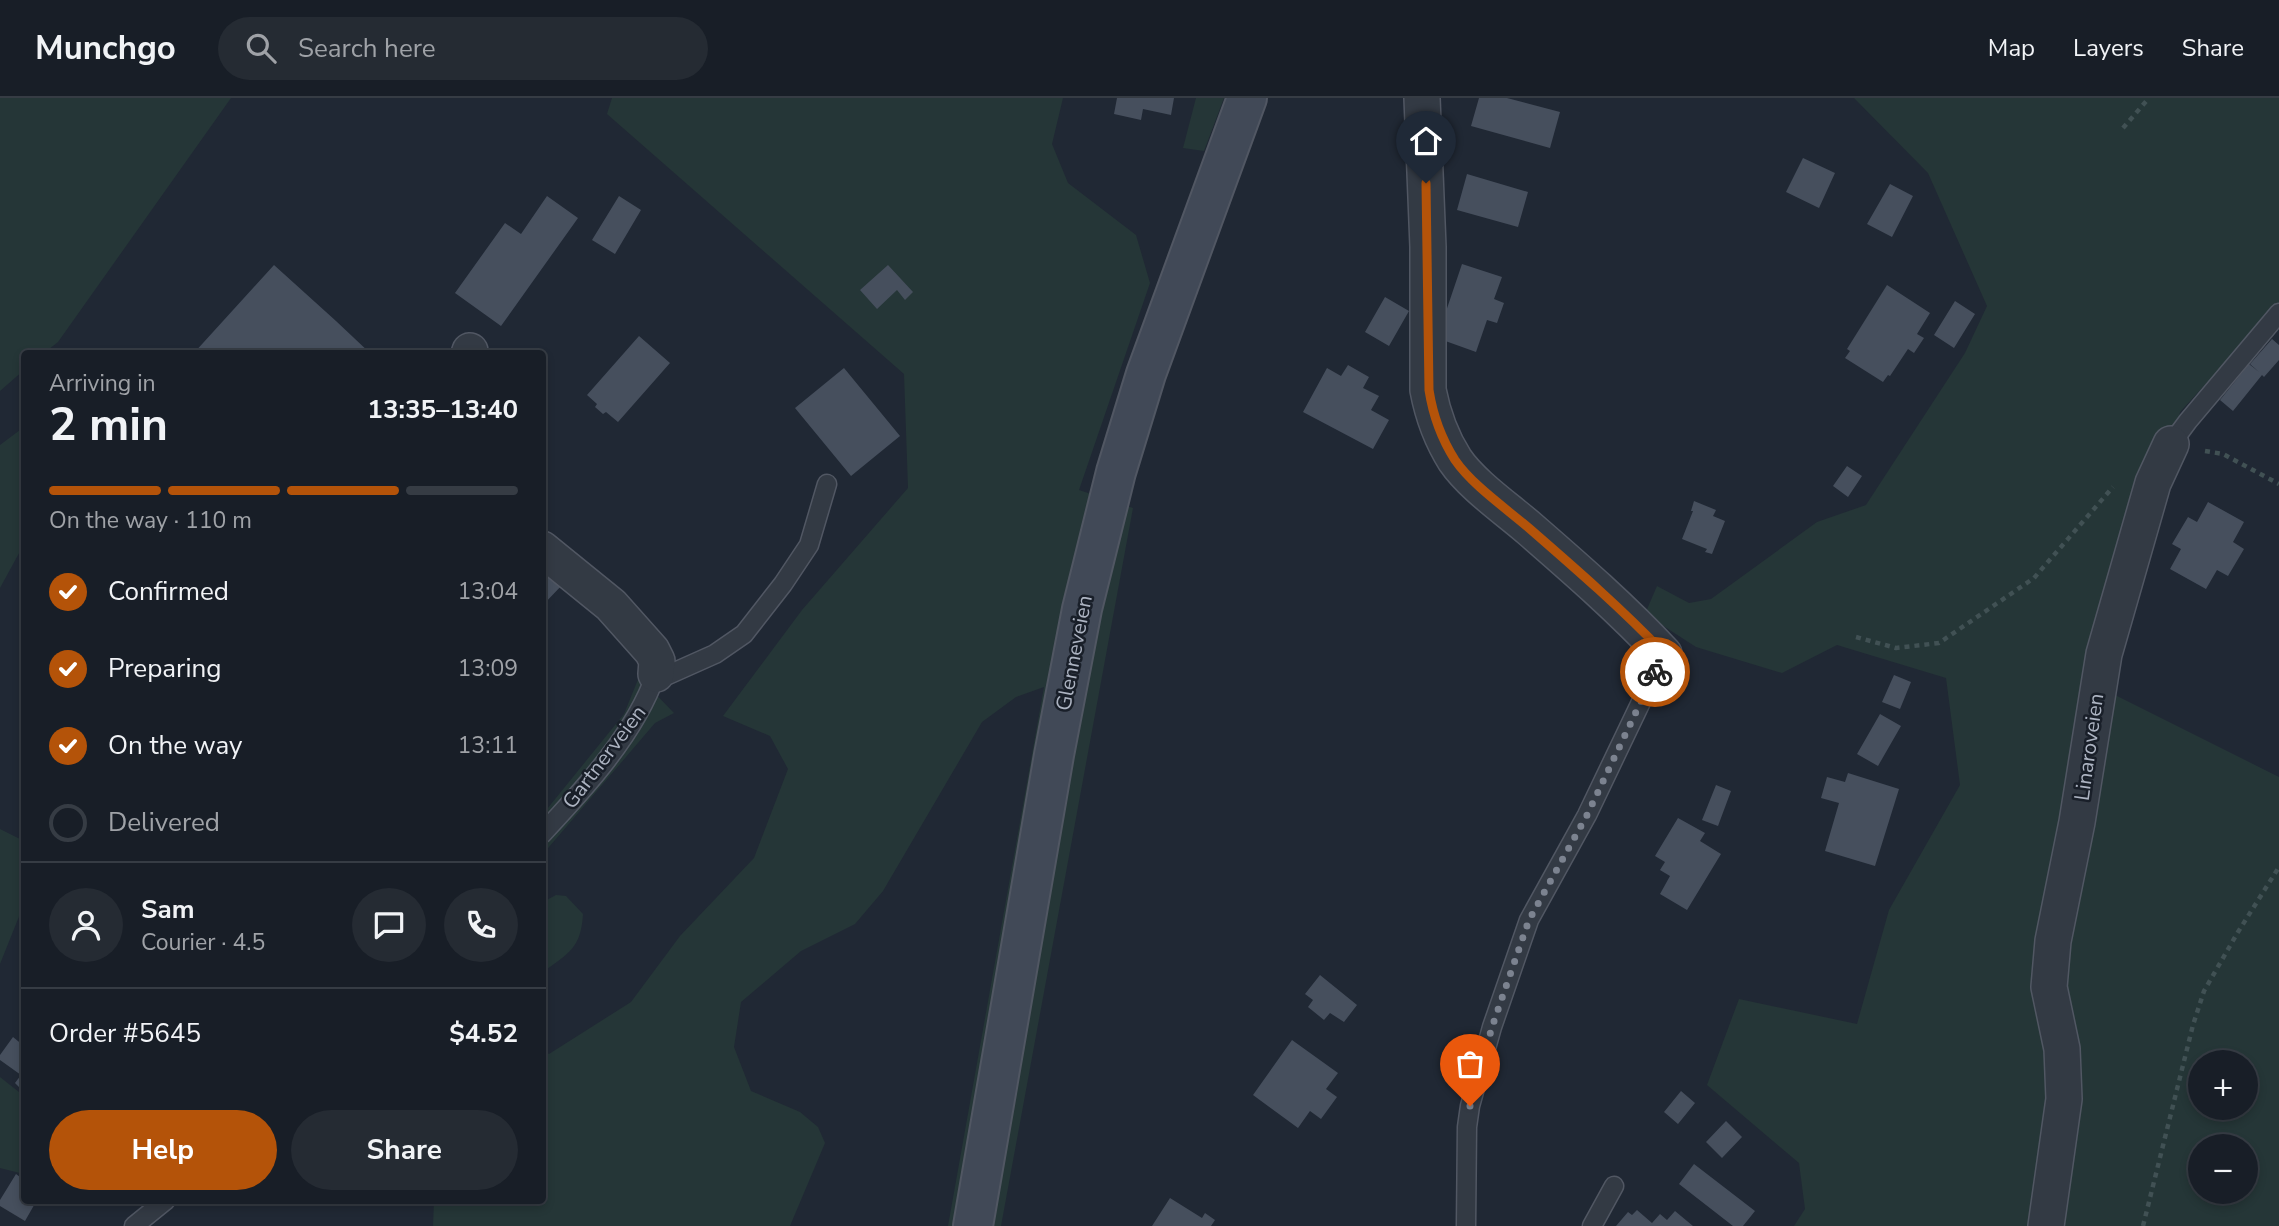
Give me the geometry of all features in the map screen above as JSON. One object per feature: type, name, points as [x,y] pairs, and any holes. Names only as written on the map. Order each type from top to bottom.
[{"type":"main road","name":"Glenneveien","points":[[973,1226],[1054,755],[1082,609],[1116,472],[1146,374],[1247,98]]},
{"type":"street","points":[[1422,98],[1428,247],[1429,390],[1441,437],[1457,463],[1596,586],[1664,653]]},
{"type":"street","name":"Linaroveien","points":[[2046,1226],[2064,1099],[2062,1049],[2049,987],[2053,941],[2077,822],[2104,654],[2152,483],[2171,444]]},
{"type":"street","points":[[546,552],[611,605],[652,651],[657,662],[656,674]]},
{"type":"lane","name":"Linaroveien","points":[[2171,444],[2214,388],[2279,313]]},
{"type":"lane","points":[[656,674],[668,675],[680,670],[715,654],[744,634],[783,584],[808,545],[827,485]]},
{"type":"lane","points":[[1466,1226],[1466,1127],[1514,960],[1529,920],[1587,815],[1664,653]]},
{"type":"lane","name":"Gartnerveien","points":[[546,830],[576,798],[631,726],[648,697],[656,674]]},
{"type":"lane","points":[[1592,1226],[1614,1186]]},
{"type":"lane","points":[[134,1226],[161,1204]]},
{"type":"path","points":[[2123,128],[2149,98]]},
{"type":"path","points":[[2171,444],[2223,454],[2279,484]]},
{"type":"path","points":[[1856,637],[1896,648],[1940,643],[2034,578],[2118,482]]},
{"type":"path","points":[[2143,1226],[2193,1025],[2204,992],[2279,867]]},
{"type":"shaded area","points":[[0,98],[231,98],[58,342],[48,350],[21,350],[21,373],[0,391]]},
{"type":"shaded area","points":[[612,98],[1063,98],[1052,144],[1068,183],[1136,235],[1150,283],[1079,490],[1133,508],[1001,1226],[948,1226],[1044,687],[1016,697],[982,722],[883,891],[855,924],[801,951],[741,1002],[734,1047],[751,1091],[800,1112],[818,1127],[825,1143],[790,1226],[433,1226],[434,1204],[546,1204],[546,1052],[549,1054],[631,1002],[680,936],[754,858],[788,769],[770,736],[723,716],[802,610],[908,488],[904,374],[607,114]]},
{"type":"shaded area","points":[[1196,98],[1224,98],[1204,151],[1183,148]]},
{"type":"shaded area","points":[[1854,98],[2279,98],[2279,304],[2180,412],[2166,478],[2107,691],[2279,777],[2279,1226],[1794,1226],[1805,1209],[1799,1163],[1707,1085],[1739,999],[1857,1024],[1889,910],[1960,785],[1946,678],[1837,645],[1782,673],[1696,647],[1645,614],[1657,586],[1689,603],[1711,599],[1817,522],[1866,505],[1965,353],[1987,306],[1928,173]]},
{"type":"shaded area","points":[[21,429],[21,550],[0,588],[0,445]]},
{"type":"shaded area","points":[[639,677],[674,713],[655,723],[546,850],[546,810],[624,714]]},
{"type":"shaded area","points":[[0,829],[21,840],[21,912],[0,964]]},
{"type":"shaded area","points":[[556,895],[566,896],[583,914],[580,935],[572,949],[546,970],[546,900]]},
{"type":"shaded area","points":[[0,1077],[21,1094],[21,1173],[0,1168]]},
{"type":"building","points":[[1117,98],[1174,98],[1171,115],[1143,109],[1141,120],[1114,114]]},
{"type":"building","points":[[1479,98],[1507,98],[1560,112],[1550,148],[1471,126]]},
{"type":"building","points":[[1803,158],[1835,173],[1819,208],[1786,192]]},
{"type":"building","points":[[1467,174],[1528,192],[1518,227],[1457,210]]},
{"type":"building","points":[[1890,184],[1913,196],[1892,237],[1867,224]]},
{"type":"building","points":[[547,196],[578,218],[501,326],[455,293],[505,223],[521,234]]},
{"type":"building","points":[[619,196],[641,210],[615,254],[592,240]]},
{"type":"building","points":[[1462,264],[1502,277],[1494,299],[1504,303],[1497,323],[1487,320],[1476,352],[1437,338]]},
{"type":"building","points":[[274,265],[367,350],[197,350]]},
{"type":"building","points":[[888,265],[913,292],[905,300],[897,290],[877,309],[860,290]]},
{"type":"building","points":[[1887,285],[1930,313],[1917,334],[1924,338],[1914,353],[1908,349],[1883,382],[1845,358],[1850,351],[1847,349]]},
{"type":"building","points":[[1385,297],[1409,311],[1389,346],[1365,332]]},
{"type":"building","points":[[1955,301],[1975,314],[1954,348],[1934,335]]},
{"type":"building","points":[[639,336],[670,363],[618,422],[606,412],[603,414],[587,395]]},
{"type":"building","points":[[2272,339],[2279,345],[2279,360],[2264,377],[2262,375],[2233,411],[2220,400],[2249,364],[2259,372],[2250,364]]},
{"type":"building","points":[[1348,365],[1369,377],[1363,388],[1379,396],[1371,410],[1389,420],[1373,449],[1303,412],[1327,368],[1341,376]]},
{"type":"building","points":[[844,368],[900,436],[851,476],[795,408]]},
{"type":"building","points":[[1847,466],[1862,476],[1848,497],[1833,486]]},
{"type":"building","points":[[1694,501],[1716,510],[1713,516],[1725,521],[1712,554],[1705,552],[1707,549],[1682,539]]},
{"type":"building","points":[[2208,502],[2244,522],[2233,542],[2244,549],[2228,576],[2217,570],[2206,589],[2170,569],[2181,549],[2172,544],[2188,517],[2197,522]]},
{"type":"building","points":[[546,567],[564,583],[546,602]]},
{"type":"building","points":[[1894,675],[1911,682],[1900,709],[1882,702]]},
{"type":"building","points":[[1880,714],[1901,726],[1878,766],[1857,754]]},
{"type":"building","points":[[1848,773],[1899,789],[1875,866],[1825,851],[1839,803],[1821,798],[1827,777],[1845,782]]},
{"type":"building","points":[[1716,785],[1731,791],[1718,826],[1702,820]]},
{"type":"building","points":[[1678,818],[1705,833],[1700,841],[1721,854],[1687,910],[1660,894],[1670,876],[1660,870],[1665,862],[1655,856]]},
{"type":"building","points":[[1320,975],[1357,1005],[1344,1022],[1330,1013],[1324,1020],[1308,1007],[1313,1000],[1305,994]]},
{"type":"building","points":[[13,1037],[21,1044],[21,1075],[0,1060],[0,1055]]},
{"type":"building","points":[[1292,1040],[1338,1073],[1326,1089],[1337,1097],[1321,1119],[1310,1111],[1298,1128],[1253,1095]]},
{"type":"building","points":[[21,1075],[21,1089],[15,1083]]},
{"type":"building","points":[[1681,1091],[1695,1103],[1678,1124],[1664,1112]]},
{"type":"building","points":[[1726,1121],[1742,1137],[1722,1158],[1706,1142]]},
{"type":"building","points":[[1694,1164],[1755,1211],[1743,1226],[1733,1226],[1679,1184]]},
{"type":"building","points":[[16,1174],[21,1178],[21,1204],[35,1204],[25,1221],[0,1206],[0,1200]]},
{"type":"building","points":[[1170,1198],[1202,1218],[1205,1213],[1215,1220],[1211,1226],[1152,1226]]},
{"type":"building","points":[[1637,1210],[1652,1223],[1660,1214],[1667,1220],[1675,1211],[1693,1226],[1616,1226],[1628,1212],[1632,1215]]},
{"type":"way so far","points":[[1470,1106],[1492,1027],[1529,920],[1607,776],[1655,672]]},
{"type":"route","points":[[1426,183],[1429,390],[1441,437],[1457,463],[1596,586],[1664,653],[1655,672]]}]
